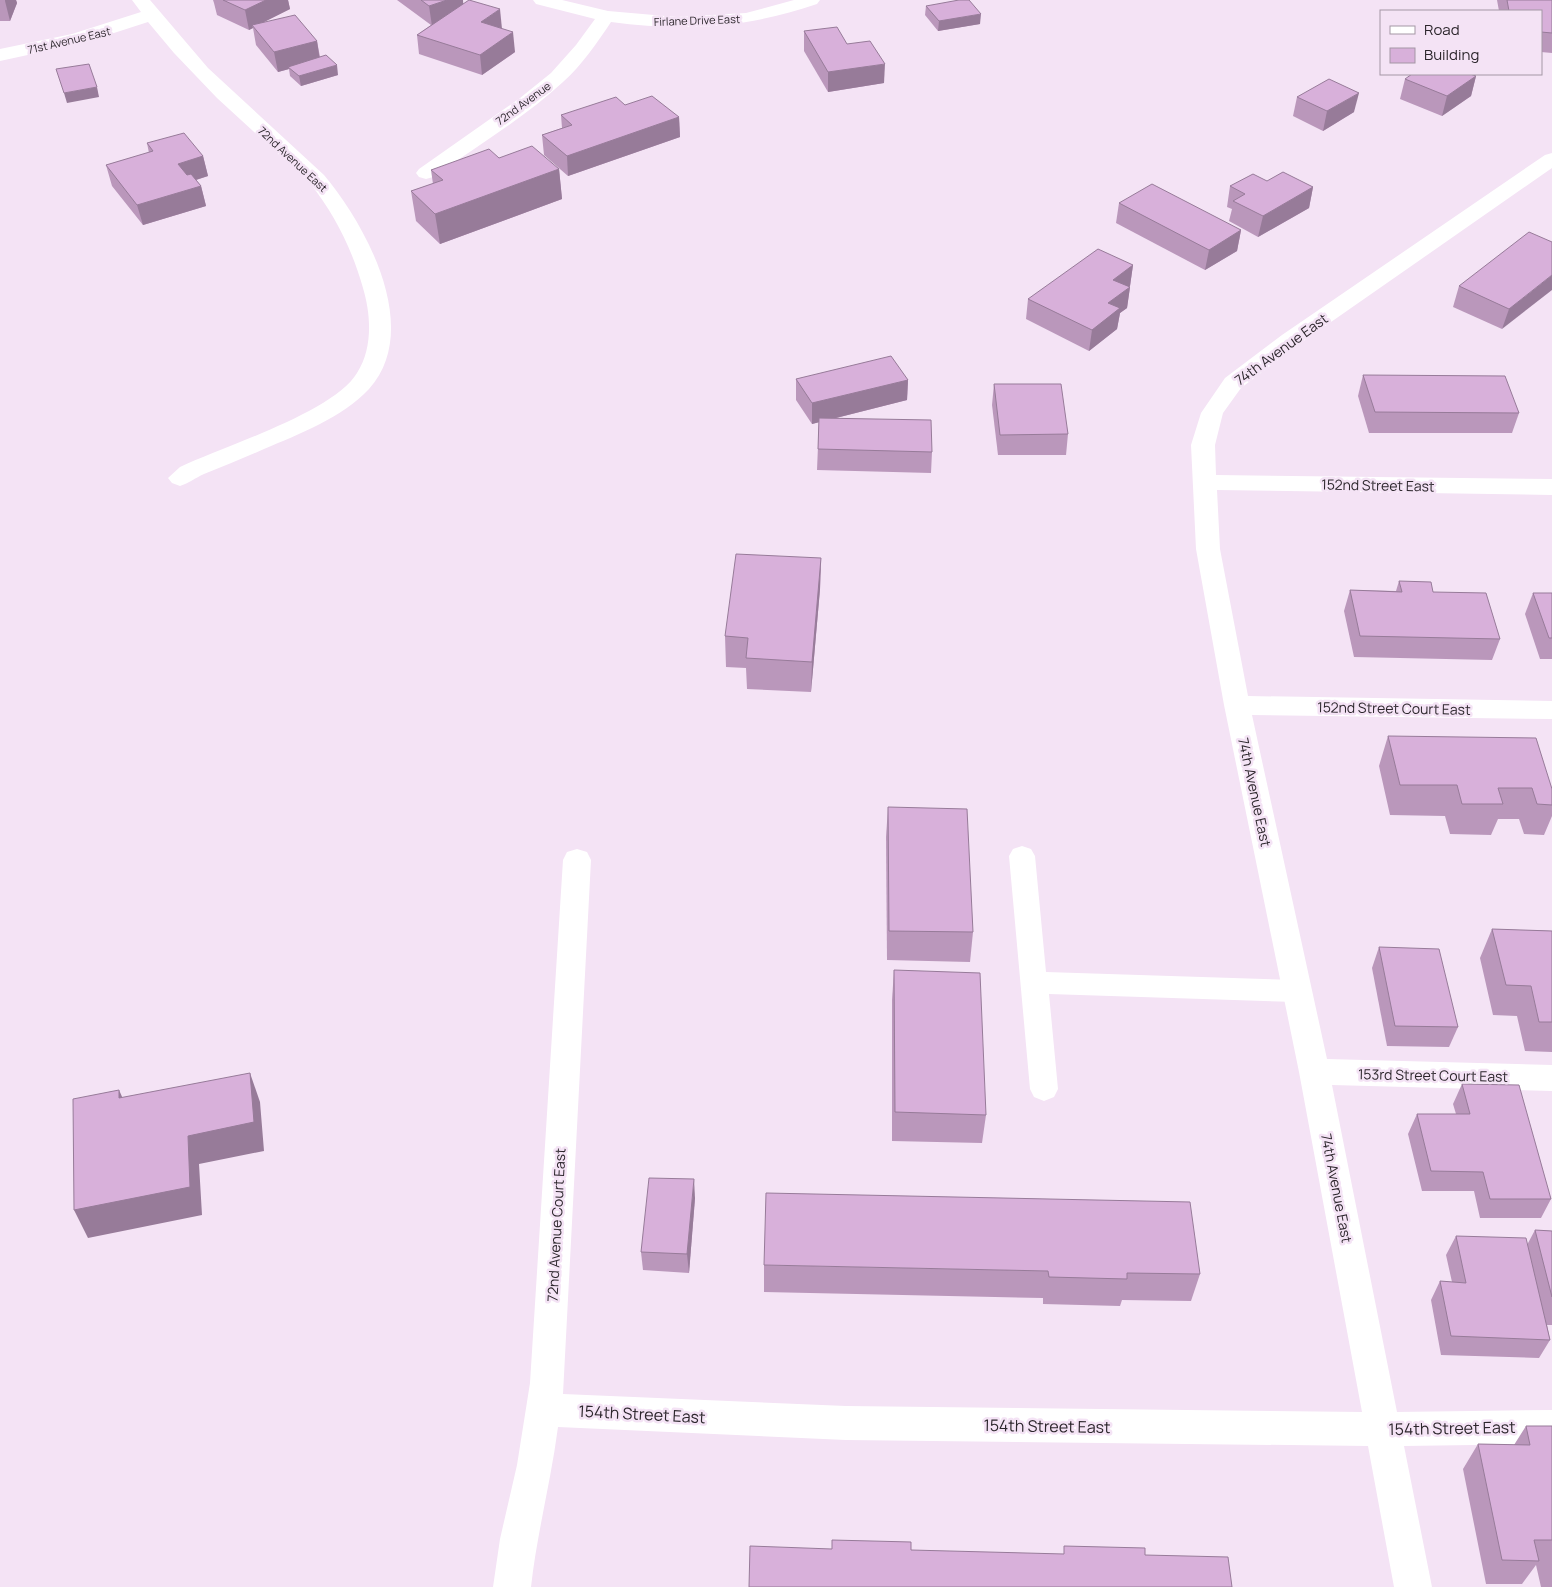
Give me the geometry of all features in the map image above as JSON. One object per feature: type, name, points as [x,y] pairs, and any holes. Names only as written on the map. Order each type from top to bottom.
[{"type":"street","name":"Firlane Drive East","points":[[542,0],[606,17],[640,21],[739,20],[783,11],[811,0]]},
{"type":"street","name":"71st Avenue East","points":[[0,55],[90,37],[143,12]]},
{"type":"street","name":"72nd Avenue East","points":[[143,12],[208,81],[316,179],[331,196],[342,212],[367,262],[379,307],[379,336],[376,354],[361,383],[332,405],[283,432],[180,478]]},
{"type":"street","name":"72nd Avenue","points":[[426,173],[527,102],[558,77],[583,49],[606,17]]},
{"type":"street","name":"74th Avenue East","points":[[1413,1587],[1314,1072],[1236,705],[1208,549],[1202,445],[1212,413],[1233,383],[1290,340],[1552,159]]},
{"type":"street","name":"152nd Street East","points":[[1204,482],[1552,487]]},
{"type":"street","name":"152nd Street Court East","points":[[1236,705],[1552,710]]},
{"type":"street","name":"72nd Avenue Court East","points":[[512,1587],[518,1539],[535,1465],[547,1383],[577,860]]},
{"type":"street","name":"153rd Street Court East","points":[[1314,1072],[1552,1078]]},
{"type":"street","name":"154th Street East","points":[[542,1410],[846,1424],[1384,1429],[1552,1427]]},
{"type":"lane","points":[[1022,856],[1044,1089]]},
{"type":"lane","points":[[1034,983],[1297,991]]},
{"type":"building","points":[[223,0],[266,0],[245,10]]},
{"type":"building","points":[[421,0],[447,0],[429,6]]},
{"type":"building","points":[[469,0],[500,9],[481,22],[513,32],[480,55],[417,35]]},
{"type":"building","points":[[969,0],[981,14],[939,21],[926,6]]},
{"type":"building","points":[[1507,0],[1552,0],[1552,33],[1542,32],[1542,10],[1509,10]]},
{"type":"building","points":[[295,15],[317,41],[274,52],[252,25]]},
{"type":"building","points":[[837,27],[847,44],[870,41],[885,64],[828,72],[804,31]]},
{"type":"building","points":[[326,55],[337,65],[299,76],[288,67]]},
{"type":"building","points":[[89,64],[97,87],[64,93],[56,69]]},
{"type":"building","points":[[1411,75],[1476,76],[1447,96],[1405,79]]},
{"type":"building","points":[[1329,79],[1359,93],[1327,111],[1297,97]]},
{"type":"building","points":[[652,96],[679,117],[567,156],[542,135],[572,125],[561,115],[616,97],[625,105]]},
{"type":"building","points":[[184,133],[203,156],[178,164],[187,175],[191,174],[201,186],[137,205],[106,165],[153,151],[147,143]]},
{"type":"building","points":[[532,146],[559,169],[435,214],[411,191],[443,180],[431,170],[489,149],[499,158]]},
{"type":"building","points":[[1283,172],[1313,187],[1263,216],[1233,201],[1245,194],[1230,186],[1253,174],[1267,181]]},
{"type":"building","points":[[1152,184],[1241,230],[1209,250],[1119,203]]},
{"type":"building","points":[[1529,232],[1552,242],[1552,275],[1509,309],[1459,286]]},
{"type":"building","points":[[1098,249],[1133,265],[1113,280],[1130,287],[1108,303],[1120,308],[1092,330],[1028,299]]},
{"type":"building","points":[[891,356],[908,380],[812,403],[796,379]]},
{"type":"building","points":[[1363,375],[1505,376],[1519,413],[1375,412]]},
{"type":"building","points":[[994,384],[1061,384],[1068,434],[1000,435]]},
{"type":"building","points":[[819,418],[931,420],[932,452],[818,449]]},
{"type":"building","points":[[736,554],[821,558],[812,662],[746,658],[748,638],[725,636]]},
{"type":"building","points":[[1399,581],[1431,582],[1433,592],[1486,593],[1500,639],[1360,636],[1350,590],[1402,592]]},
{"type":"building","points":[[1533,593],[1552,593],[1552,638],[1549,638]]},
{"type":"building","points":[[1388,736],[1536,738],[1552,789],[1552,805],[1537,804],[1532,788],[1498,788],[1503,804],[1462,804],[1457,785],[1400,785]]},
{"type":"building","points":[[888,807],[967,809],[973,932],[889,931]]},
{"type":"building","points":[[1492,929],[1552,931],[1552,1022],[1539,1022],[1531,986],[1506,985]]},
{"type":"building","points":[[1379,947],[1439,949],[1458,1027],[1395,1026]]},
{"type":"building","points":[[894,970],[980,973],[986,1115],[895,1112]]},
{"type":"building","points":[[250,1073],[254,1122],[188,1136],[190,1187],[74,1210],[73,1099],[119,1090],[119,1098]]},
{"type":"building","points":[[1462,1084],[1519,1085],[1551,1199],[1490,1199],[1483,1172],[1431,1171],[1417,1114],[1470,1114]]},
{"type":"building","points":[[649,1178],[694,1179],[687,1254],[641,1252]]},
{"type":"building","points":[[766,1193],[1190,1202],[1200,1274],[1127,1273],[1127,1279],[1049,1277],[1048,1271],[764,1265]]},
{"type":"building","points":[[1535,1230],[1552,1231],[1552,1297]]},
{"type":"building","points":[[1456,1236],[1526,1238],[1550,1340],[1451,1336],[1440,1281],[1466,1283]]},
{"type":"building","points":[[1526,1426],[1552,1426],[1552,1540],[1534,1540],[1539,1561],[1502,1560],[1478,1444],[1530,1445]]},
{"type":"building","points":[[832,1540],[911,1542],[911,1550],[1064,1554],[1064,1546],[1145,1548],[1145,1555],[1228,1557],[1232,1587],[749,1587],[750,1546],[832,1549]]}]
